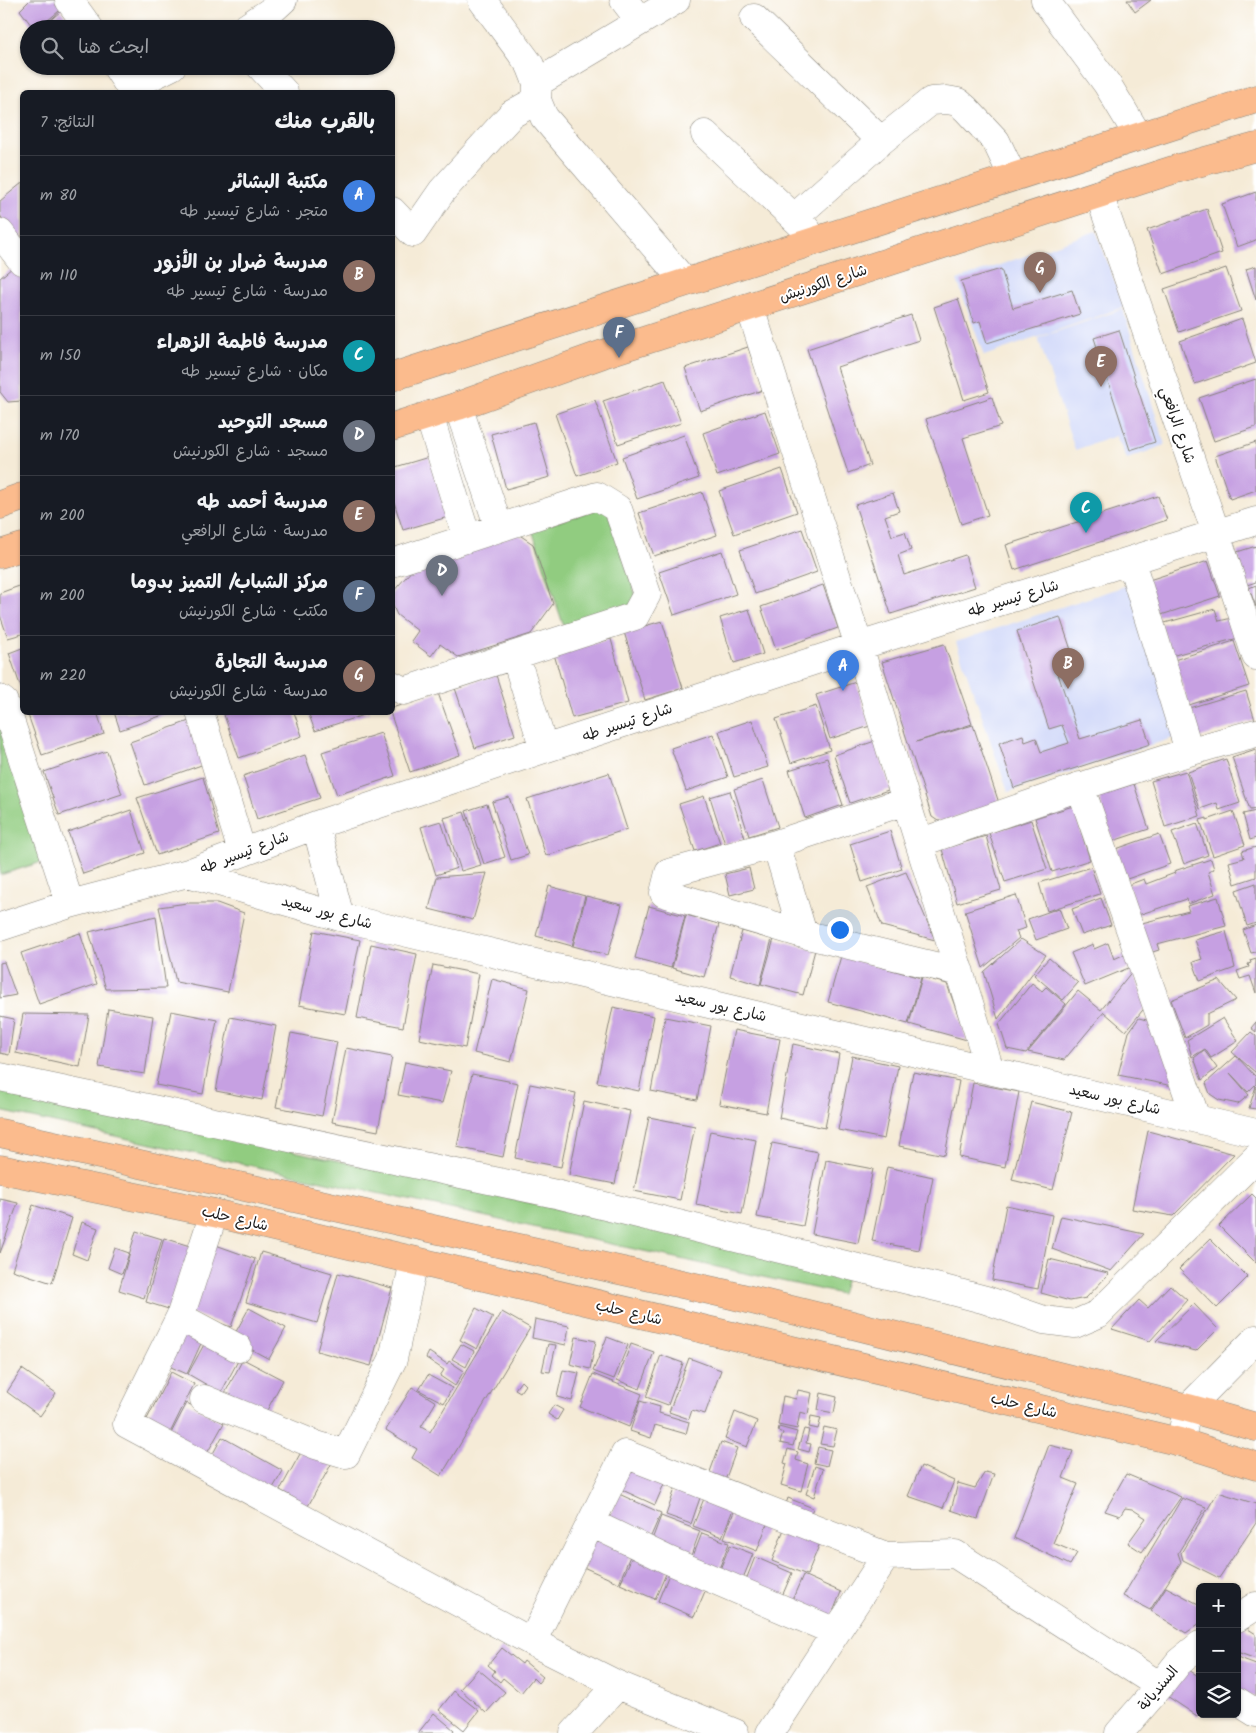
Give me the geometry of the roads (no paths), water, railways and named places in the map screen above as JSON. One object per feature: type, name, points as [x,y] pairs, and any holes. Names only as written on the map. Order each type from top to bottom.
[{"type":"main road","points":[[395,376],[1256,99]]},
{"type":"main road","name":"شارع الكورنيش","points":[[395,426],[458,406],[603,354],[1176,169],[1256,147]]},
{"type":"main road","points":[[0,504],[20,498]]},
{"type":"main road","points":[[0,554],[20,548]]},
{"type":"main road","points":[[0,1133],[727,1294],[1188,1408],[1256,1427]]},
{"type":"main road","name":"شارع حلب","points":[[0,1169],[214,1213],[1180,1442],[1256,1466]]},
{"type":"street","points":[[70,0],[84,20]]},
{"type":"street","points":[[258,20],[271,11],[282,0]]},
{"type":"street","points":[[482,0],[530,65],[544,117],[685,282]]},
{"type":"street","points":[[624,0],[640,21]]},
{"type":"street","points":[[395,214],[413,233],[442,191],[512,114],[537,91],[640,21],[676,0]]},
{"type":"street","points":[[1045,0],[1108,84],[1140,137]]},
{"type":"street","points":[[754,18],[881,141]]},
{"type":"street","points":[[126,82],[146,75]]},
{"type":"street","points":[[268,75],[282,90]]},
{"type":"street","points":[[795,217],[881,141],[931,101],[947,100],[958,102],[996,141],[1013,177]]},
{"type":"street","points":[[705,134],[795,217],[816,240]]},
{"type":"street","name":"شارع الرافعي","points":[[1099,194],[1216,533],[1256,656]]},
{"type":"street","points":[[0,233],[20,258]]},
{"type":"street","points":[[750,307],[859,646],[990,1070]]},
{"type":"street","points":[[458,406],[499,528]]},
{"type":"street","points":[[429,415],[467,538]]},
{"type":"street","points":[[395,562],[597,496],[618,509],[647,594],[635,616],[404,691],[395,686]]},
{"type":"street","name":"شارع تيسير طه","points":[[0,927],[70,904],[188,873],[316,825],[544,749],[859,646],[1256,521]]},
{"type":"street","points":[[1131,561],[1189,751]]},
{"type":"street","points":[[515,655],[544,749]]},
{"type":"street","points":[[0,699],[4,702],[70,904]]},
{"type":"street","points":[[201,715],[242,852]]},
{"type":"street","points":[[919,843],[1080,786],[1189,751],[1256,733]]},
{"type":"street","points":[[1080,786],[1196,1118]]},
{"type":"street","points":[[906,801],[776,844],[669,874],[664,893],[803,934],[960,972]]},
{"type":"street","points":[[316,825],[340,917]]},
{"type":"street","points":[[776,844],[803,934]]},
{"type":"street","name":"شارع بور سعيد","points":[[188,873],[340,917],[1256,1133]]},
{"type":"street","points":[[0,1077],[556,1194],[948,1290],[986,1300],[1044,1320],[1075,1324],[1098,1314],[1256,1158]]},
{"type":"street","points":[[214,1213],[180,1317],[127,1424],[532,1642],[618,1685],[735,1733]]},
{"type":"street","points":[[204,1399],[316,1445],[346,1454],[392,1359],[414,1261]]},
{"type":"street","points":[[180,1317],[238,1348]]},
{"type":"street","points":[[1180,1442],[1188,1408],[1256,1339]]},
{"type":"street","points":[[532,1642],[625,1454],[886,1556],[955,1554],[1160,1686]]},
{"type":"street","points":[[591,1522],[668,1560],[836,1632]]},
{"type":"street","points":[[770,1733],[886,1556]]},
{"type":"street","points":[[1241,1615],[1256,1606]]},
{"type":"street","name":"السنديانة","points":[[1128,1730],[1160,1686],[1189,1669],[1196,1654]]},
{"type":"street","points":[[574,1733],[618,1685]]},
{"type":"street","points":[[1241,1704],[1256,1713]]},
{"type":"place","name":"مدرسة التجارة","points":[[1040,293]]},
{"type":"place","name":"مركز الشباب/ التميز بدوما","points":[[619,358]]},
{"type":"place","name":"مدرسة أحمد طه","points":[[1101,387]]},
{"type":"place","name":"مدرسة فاطمة الزهراء","points":[[1086,533]]},
{"type":"place","name":"مسجد التوحيد","points":[[442,596]]},
{"type":"place","name":"مدرسة ضرار بن الأزور","points":[[1068,689]]},
{"type":"place","name":"مكتبة البشائر","points":[[843,691]]}]
